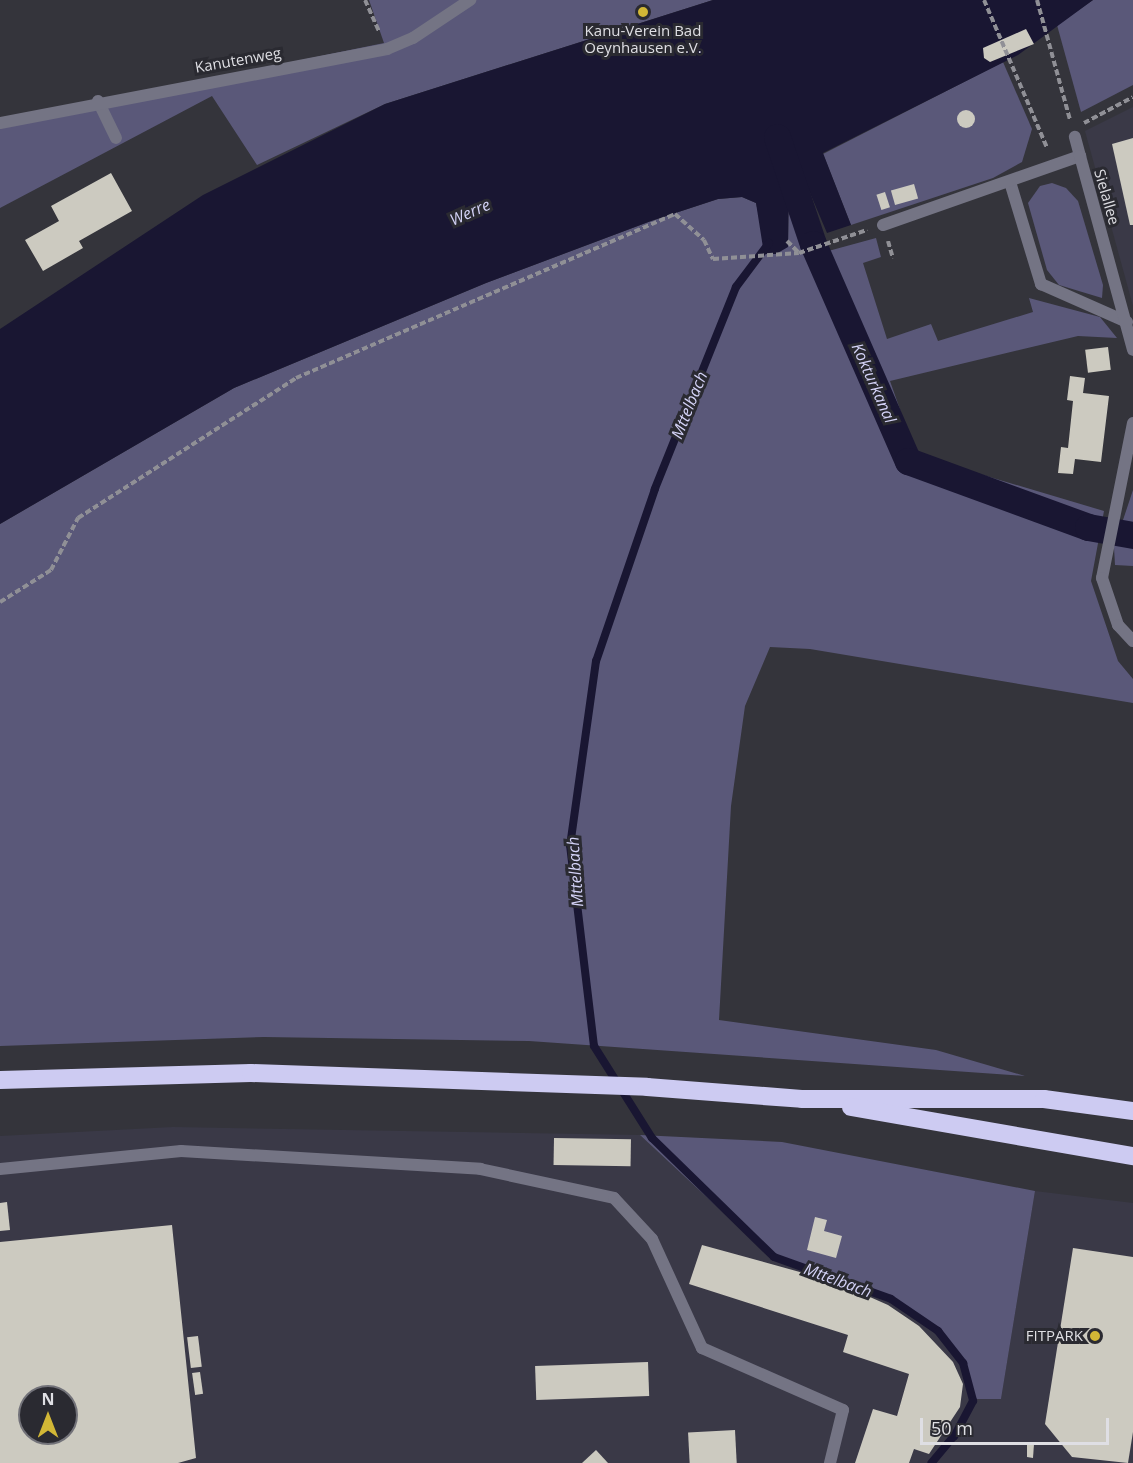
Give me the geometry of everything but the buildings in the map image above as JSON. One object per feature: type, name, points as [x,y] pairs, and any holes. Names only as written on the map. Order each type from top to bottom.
[{"type":"highway","points":[[0,1080],[251,1073],[647,1087],[802,1099],[1044,1099],[1133,1111]]},
{"type":"highway","points":[[802,1099],[1133,1156]]},
{"type":"street","name":"Kanutenweg","points":[[0,123],[98,101],[387,49],[413,38],[470,0]]},
{"type":"street","points":[[98,101],[116,138]]},
{"type":"street","name":"Sielallee","points":[[1074,133],[1133,350]]},
{"type":"street","points":[[883,225],[1080,156]]},
{"type":"street","points":[[1010,182],[1041,284],[1127,322]]},
{"type":"street","points":[[1133,423],[1131,451],[1106,546],[1102,578],[1118,625],[1133,641]]},
{"type":"street","points":[[0,1169],[181,1151],[480,1169],[614,1198],[652,1239],[702,1348],[843,1410],[830,1463]]},
{"type":"path","points":[[365,0],[387,49]]},
{"type":"path","points":[[984,0],[1053,164]]},
{"type":"path","points":[[1037,0],[1070,118]]},
{"type":"path","points":[[1074,133],[1133,97]]},
{"type":"path","points":[[0,602],[51,570],[78,518],[296,378],[675,214],[704,240],[714,259],[740,254],[766,255],[800,251],[883,225]]},
{"type":"path","points":[[787,241],[800,251]]},
{"type":"shaded area","points":[[369,0],[713,0],[385,104],[257,165],[212,96],[0,208],[0,122],[384,43]]},
{"type":"shaded area","points":[[1093,0],[1133,0],[1133,85],[1081,112],[1057,25]]},
{"type":"shaded area","points":[[1003,62],[1032,129],[1022,162],[993,178],[851,225],[823,154]]},
{"type":"shaded area","points":[[1133,107],[1133,306],[1085,131]]},
{"type":"shaded area","points":[[789,170],[821,253],[876,238],[881,257],[863,263],[887,339],[931,324],[938,341],[1033,312],[1029,298],[1100,317],[1117,338],[1078,336],[890,381],[916,455],[1104,511],[1091,581],[1118,661],[1133,679],[1133,703],[810,649],[770,647],[745,706],[731,806],[719,1020],[936,1050],[1025,1076],[529,1041],[264,1037],[0,1046],[0,524],[234,388],[486,283],[651,221],[718,199],[742,197],[756,203],[761,225],[788,247]]},
{"type":"shaded area","points":[[1052,183],[1066,188],[1078,201],[1103,285],[1102,298],[1059,285],[1047,270],[1028,203],[1040,186]]},
{"type":"shaded area","points":[[1133,490],[1133,566],[1115,565],[1114,547]]},
{"type":"shaded area","points":[[173,1127],[640,1135],[773,1259],[890,1301],[937,1333],[961,1364],[971,1399],[1001,1399],[1035,1191],[1133,1203],[1133,1463],[0,1463],[0,1136]]},
{"type":"shaded area","points":[[640,1135],[782,1142],[1035,1191],[1001,1399],[971,1399],[961,1364],[937,1333],[890,1301],[773,1259]]},
{"type":"water","name":"Werre","points":[[713,0],[1093,0],[1018,55],[823,153],[851,225],[827,233],[799,167],[789,170],[788,247],[776,254],[764,254],[756,203],[742,197],[718,199],[651,221],[486,283],[234,388],[0,524],[0,329],[203,195],[385,104]]},
{"type":"waterway","name":"Kokturkanal","points":[[777,137],[813,244],[908,461],[1088,527],[1133,535]]},
{"type":"waterway","name":"Mttelbach","points":[[769,243],[736,287],[655,489],[596,661],[570,845],[594,1046],[652,1138],[774,1257],[891,1299],[938,1331],[963,1363],[973,1401],[954,1436],[931,1463]]},
{"type":"place","name":"Kanu-Verein Bad Oeynhausen e.V.","points":[[643,12]]},
{"type":"place","name":"FITPARK","points":[[1095,1336]]}]
